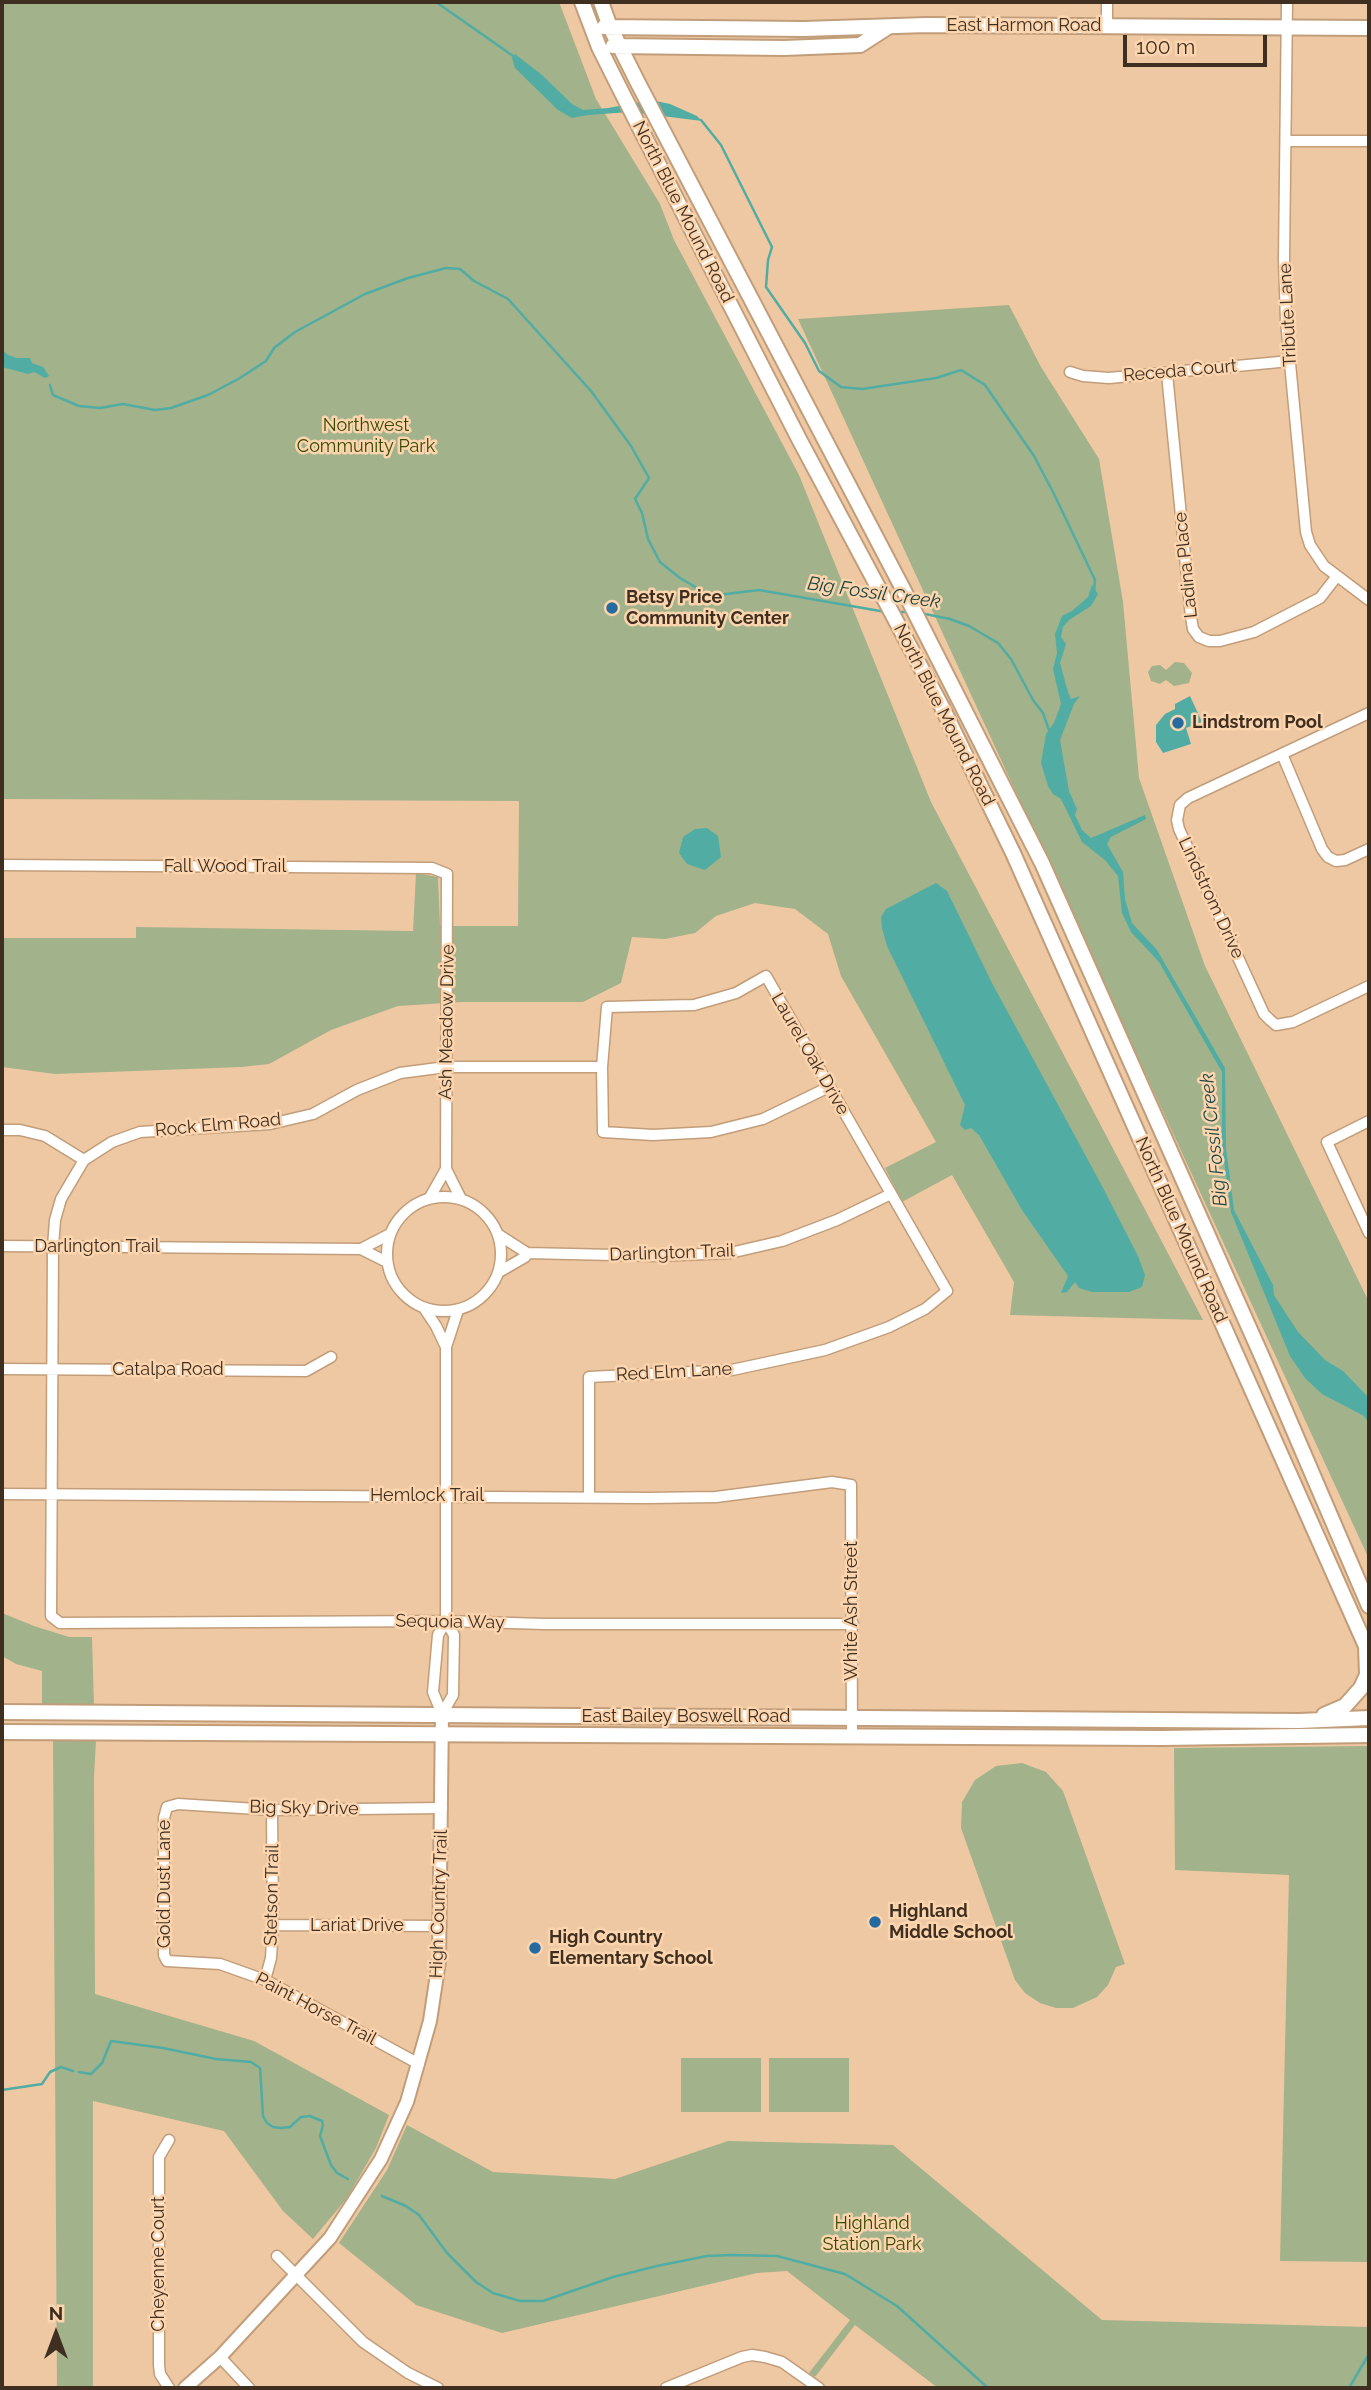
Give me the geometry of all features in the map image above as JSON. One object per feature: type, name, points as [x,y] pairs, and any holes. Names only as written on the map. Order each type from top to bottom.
[{"type":"main road","name":"North Blue Mound Road","points":[[582,2],[590,27],[620,89],[799,439],[943,707],[1013,853],[1367,1648],[1367,1675],[1354,1698],[1334,1713],[1299,1721]]},
{"type":"main road","name":"North Blue Mound Road","points":[[601,2],[610,27],[638,83],[903,589],[1042,863],[1251,1331],[1369,1606]]},
{"type":"main road","points":[[599,47],[619,45],[784,48],[860,45],[890,26]]},
{"type":"main road","name":"East Harmon Road","points":[[590,27],[1369,28]]},
{"type":"main road","points":[[1241,1367],[1263,1359]]},
{"type":"main road","name":"East Bailey Boswell Road","points":[[2,1712],[1299,1721],[1369,1718]]},
{"type":"main road","points":[[627,1717],[627,1735]]},
{"type":"main road","points":[[687,1718],[687,1735]]},
{"type":"main road","points":[[912,1737],[915,1728],[921,1725],[963,1724],[976,1718]]},
{"type":"main road","points":[[979,1737],[1005,1730],[1049,1729],[1053,1727],[1053,1718]]},
{"type":"main road","name":"East Bailey Boswell Road","points":[[2,1732],[1165,1738],[1369,1735]]},
{"type":"street","points":[[1107,2],[1107,26]]},
{"type":"street","name":"Tribute Lane","points":[[1287,2],[1284,260],[1290,361],[1306,532],[1310,545],[1324,566],[1369,600]]},
{"type":"street","points":[[1286,141],[1369,141]]},
{"type":"street","name":"Receda Court","points":[[1070,372],[1097,377],[1167,374],[1290,361]]},
{"type":"street","name":"Ladina Place","points":[[1167,374],[1191,617],[1193,629],[1199,637],[1220,640],[1254,632],[1320,598],[1337,576]]},
{"type":"street","name":"Lindstrom Drive","points":[[1369,713],[1188,798],[1180,805],[1177,820],[1264,1014],[1276,1025],[1293,1022],[1369,986]]},
{"type":"street","points":[[1282,754],[1322,849],[1328,857],[1336,861],[1345,860],[1369,849]]},
{"type":"street","name":"Fall Wood Trail","points":[[2,865],[432,868],[447,874]]},
{"type":"street","name":"Ash Meadow Drive","points":[[447,874],[446,1170],[461,1199]]},
{"type":"street","name":"Laurel Oak Drive","points":[[602,1068],[607,1007],[694,1005],[736,993],[766,976],[947,1291]]},
{"type":"street","name":"Rock Elm Road","points":[[51,1616],[53,1247],[55,1220],[61,1199],[84,1160],[112,1142],[140,1132],[270,1124],[313,1114],[357,1090],[400,1073],[446,1067],[602,1068]]},
{"type":"street","points":[[602,1068],[603,1132],[610,1133],[653,1135],[711,1132],[763,1119],[829,1087]]},
{"type":"street","points":[[1369,1121],[1327,1142],[1369,1233]]},
{"type":"street","points":[[2,1130],[20,1130],[45,1136],[84,1160]]},
{"type":"street","points":[[429,1199],[446,1170]]},
{"type":"street","name":"Darlington Trail","points":[[527,1253],[657,1256],[730,1253],[782,1241],[837,1220],[891,1194]]},
{"type":"street","points":[[429,1199],[461,1199],[477,1207],[490,1219],[499,1235],[502,1248],[499,1272],[483,1297],[471,1305],[444,1312],[424,1308],[399,1291],[391,1277],[387,1262],[390,1234],[405,1212],[429,1199]]},
{"type":"street","name":"Darlington Trail","points":[[361,1249],[390,1234]]},
{"type":"street","points":[[499,1235],[527,1253],[525,1257],[499,1272]]},
{"type":"street","name":"Darlington Trail","points":[[2,1246],[361,1249],[387,1262]]},
{"type":"street","name":"Red Elm Lane","points":[[589,1497],[589,1377],[732,1370],[825,1350],[889,1327],[925,1309],[947,1291]]},
{"type":"street","points":[[424,1308],[446,1347]]},
{"type":"street","points":[[442,1714],[453,1695],[454,1635],[446,1621],[446,1347],[458,1310]]},
{"type":"street","name":"Catalpa Road","points":[[2,1369],[306,1371],[331,1357]]},
{"type":"street","name":"Hemlock Trail","points":[[2,1494],[716,1497],[832,1482],[851,1485]]},
{"type":"street","name":"White Ash Street","points":[[851,1485],[852,1736]]},
{"type":"street","name":"Sequoia Way","points":[[51,1616],[60,1623],[446,1621],[544,1624],[853,1624]]},
{"type":"street","points":[[442,1714],[433,1692],[438,1635],[446,1621]]},
{"type":"street","name":"High Country Trail","points":[[185,2388],[220,2357],[330,2238],[381,2158],[407,2102],[419,2064],[437,1984],[441,1926],[442,1714]]},
{"type":"street","name":"Big Sky Drive","points":[[167,1807],[178,1804],[272,1810],[442,1808]]},
{"type":"street","name":"Gold Dust Lane","points":[[167,1807],[164,1818],[164,1955],[167,1961]]},
{"type":"street","name":"Stetson Trail","points":[[265,1980],[271,1958],[273,1925],[272,1810]]},
{"type":"street","name":"Lariat Drive","points":[[273,1925],[441,1926]]},
{"type":"street","name":"Paint Horse Trail","points":[[167,1961],[220,1964],[265,1980],[419,2064]]},
{"type":"street","name":"Cheyenne Court","points":[[169,2140],[159,2157],[159,2365],[160,2374],[169,2388]]},
{"type":"street","points":[[277,2256],[369,2347],[408,2373],[438,2388]]},
{"type":"street","points":[[666,2388],[742,2357],[752,2356],[765,2357],[788,2365],[819,2388]]},
{"type":"street","points":[[220,2357],[249,2388]]},
{"type":"green space","name":"Northwest Community Park","points":[[2,2],[559,2],[596,99],[660,204],[674,240],[799,475],[931,802],[1203,1320],[1010,1315],[1014,1282],[952,1175],[902,1202],[885,1168],[936,1142],[841,976],[828,934],[795,909],[755,903],[716,916],[695,933],[665,939],[632,937],[621,983],[583,1002],[462,1002],[398,1006],[331,1030],[269,1064],[55,1074],[2,1067],[2,938],[136,938],[136,927],[413,931],[416,873],[438,877],[440,926],[518,926],[519,801],[2,799]]},
{"type":"green space","points":[[1009,305],[1041,367],[1099,459],[1123,602],[1139,778],[1205,966],[1369,1302],[1369,1559],[798,319]]},
{"type":"green space","points":[[1175,662],[1184,663],[1192,673],[1189,683],[1174,686],[1166,680],[1160,684],[1151,681],[1148,672],[1152,666],[1160,665],[1166,670]]},
{"type":"green space","points":[[2,1613],[69,1637],[92,1637],[94,1708],[42,1706],[42,1671],[16,1664],[2,1656]]},
{"type":"green space","points":[[96,1739],[95,1994],[254,2041],[389,2115],[376,2148],[347,2198],[313,2239],[283,2211],[224,2131],[93,2101],[93,2388],[57,2388],[53,1740]]},
{"type":"green space","points":[[1369,1746],[1369,2262],[1280,2261],[1289,1875],[1175,1870],[1174,1748]]},
{"type":"green space","points":[[1022,1763],[1046,1772],[1063,1791],[1125,1964],[1116,1967],[1108,1985],[1097,1997],[1073,2008],[1056,2008],[1040,2003],[1025,1993],[1015,1980],[961,1828],[962,1802],[975,1780],[996,1766]]},
{"type":"green space","points":[[681,2058],[761,2058],[761,2112],[681,2112]]},
{"type":"green space","points":[[769,2058],[849,2058],[849,2112],[769,2112]]},
{"type":"green space","name":"Highland Station Park","points":[[407,2125],[493,2172],[615,2179],[728,2141],[893,2145],[1102,2320],[1369,2327],[1369,2388],[938,2388],[855,2325],[815,2377],[809,2373],[850,2320],[787,2271],[757,2273],[502,2333],[416,2305],[339,2243],[387,2170]]},
{"type":"water","points":[[515,54],[572,104],[583,110],[651,100],[670,104],[702,121],[630,112],[572,118],[558,110],[515,68],[512,58]]},
{"type":"water","points":[[2,350],[17,358],[30,358],[32,363],[43,367],[49,376],[45,378],[34,372],[28,374],[2,367]]},
{"type":"water","points":[[1092,585],[1098,594],[1091,606],[1069,620],[1063,627],[1061,637],[1066,644],[1060,663],[1068,692],[1071,699],[1080,696],[1074,704],[1060,740],[1069,791],[1077,809],[1075,815],[1082,830],[1091,838],[1145,815],[1146,819],[1111,837],[1107,844],[1123,872],[1125,899],[1132,923],[1157,950],[1225,1068],[1226,1148],[1234,1210],[1273,1285],[1274,1295],[1298,1332],[1325,1360],[1343,1371],[1369,1398],[1369,1423],[1364,1416],[1322,1394],[1305,1378],[1290,1356],[1231,1212],[1222,1146],[1222,1072],[1159,962],[1131,932],[1122,913],[1118,876],[1105,860],[1082,842],[1061,799],[1053,794],[1048,786],[1041,763],[1046,734],[1054,723],[1061,704],[1053,669],[1057,653],[1055,634],[1062,616],[1088,597]]},
{"type":"water","name":"Lindstrom Pool","points":[[1190,696],[1202,722],[1186,728],[1191,744],[1163,753],[1156,742],[1156,725],[1165,714],[1175,709],[1175,704]]},
{"type":"water","points":[[707,828],[718,836],[721,857],[705,870],[687,864],[679,853],[683,837],[695,829]]},
{"type":"water","points":[[936,883],[947,891],[992,983],[1138,1256],[1145,1275],[1142,1287],[1129,1292],[1092,1292],[1079,1288],[1075,1282],[1067,1292],[1061,1293],[1068,1276],[1022,1210],[979,1135],[971,1128],[965,1130],[960,1125],[965,1105],[887,946],[882,928],[881,917],[886,909]]},
{"type":"waterway","points":[[436,2],[516,58]]},
{"type":"waterway","points":[[701,120],[721,145],[772,247],[766,287],[805,343],[819,371],[841,387],[862,389],[936,378],[961,370],[985,385],[1034,456],[1095,580],[1094,591]]},
{"type":"waterway","name":"Big Fossil Creek","points":[[50,385],[53,395],[79,406],[100,408],[123,404],[155,410],[171,408],[208,395],[240,378],[266,361],[274,348],[295,332],[365,294],[408,278],[446,268],[460,269],[474,281],[508,299],[591,391],[631,446],[649,478],[635,499],[642,513],[648,539],[660,562],[704,592],[718,595],[759,590],[886,612]]},
{"type":"waterway","name":"Big Fossil Creek","points":[[896,612],[910,612]]},
{"type":"waterway","name":"Big Fossil Creek","points":[[920,613],[969,626],[998,643],[1011,659],[1043,713],[1049,730]]},
{"type":"waterway","points":[[79,2072],[91,2074],[102,2063],[111,2041],[216,2059],[251,2062],[260,2068],[263,2116],[267,2123],[281,2128],[290,2127],[301,2117],[310,2116],[322,2121],[320,2136],[331,2165],[337,2173],[348,2179]]},
{"type":"waterway","points":[[2,2090],[42,2084],[50,2072],[61,2067],[73,2071]]},
{"type":"waterway","points":[[382,2196],[419,2215],[447,2253],[476,2282],[493,2293],[520,2301],[543,2301],[613,2277],[707,2256],[777,2256],[845,2274],[897,2306],[988,2388]]},
{"type":"waterway","points":[[1349,2388],[1369,2354]]},
{"type":"place","name":"Betsy Price Community Center","points":[[612,608]]},
{"type":"place","name":"Lindstrom Pool","points":[[1178,723]]},
{"type":"place","name":"Highland Middle School","points":[[875,1922]]},
{"type":"place","name":"High Country Elementary School","points":[[535,1948]]}]
